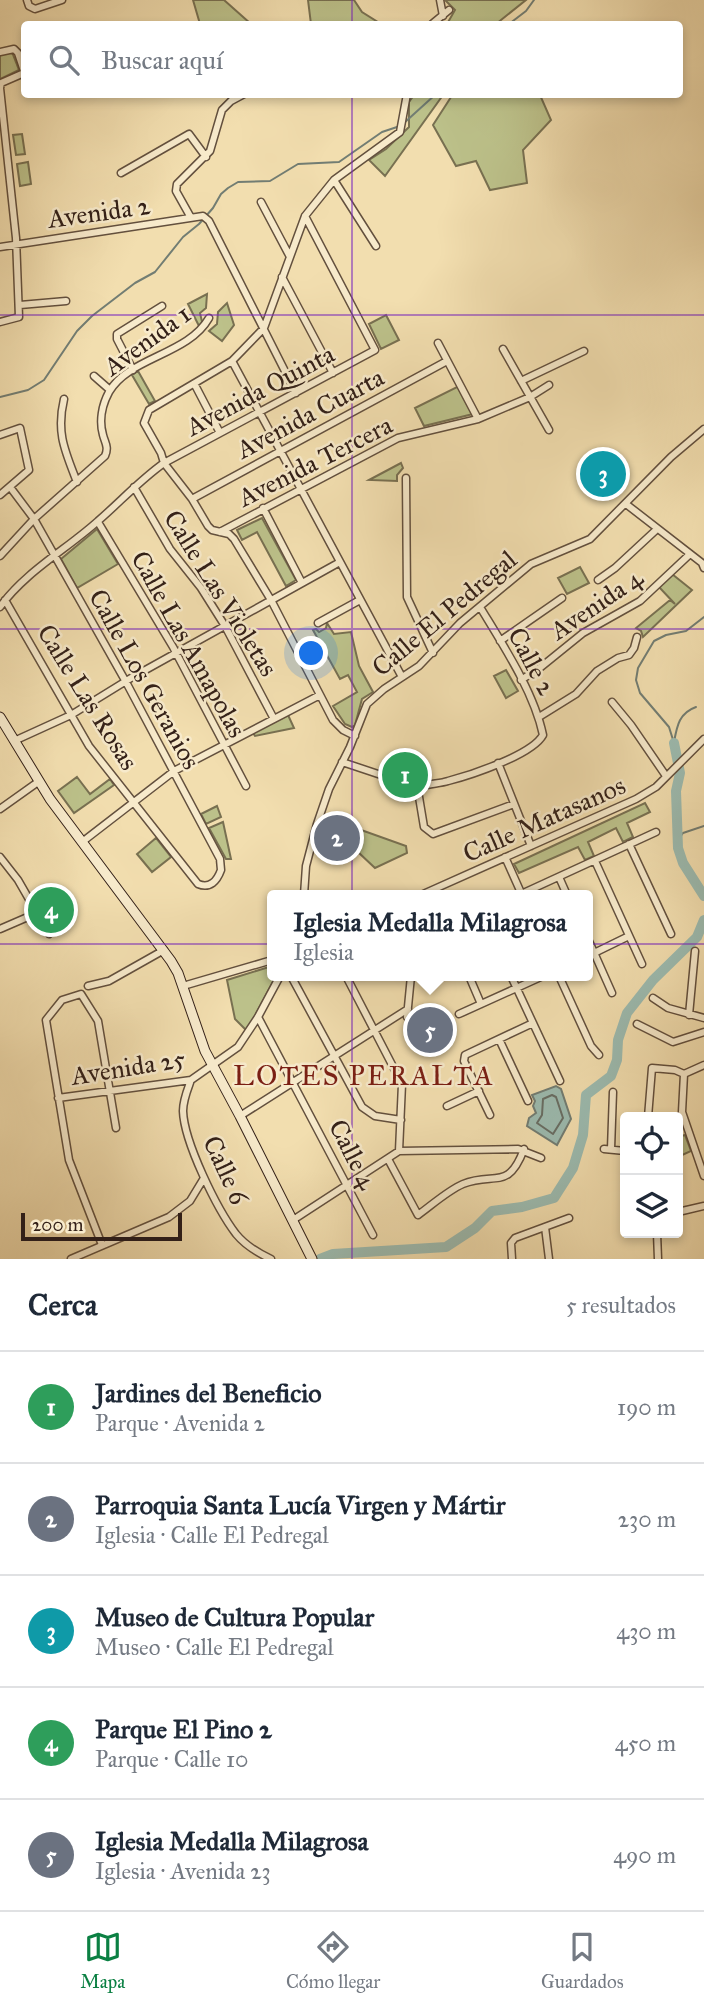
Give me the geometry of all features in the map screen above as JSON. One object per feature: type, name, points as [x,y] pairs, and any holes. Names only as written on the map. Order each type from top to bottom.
[{"type":"main road","points":[[0,717],[38,782],[164,950],[178,973],[205,1051],[310,1255]]},
{"type":"street","points":[[27,0],[31,9],[59,0]]},
{"type":"street","points":[[440,0],[443,16]]},
{"type":"street","points":[[436,21],[449,10]]},
{"type":"street","points":[[0,52],[13,49],[18,53],[21,62]]},
{"type":"street","points":[[0,322],[19,317],[20,305],[1,83],[21,73]]},
{"type":"street","points":[[190,216],[176,191],[177,184],[206,157],[222,110],[237,98]]},
{"type":"street","points":[[355,736],[343,730],[333,720],[271,600],[234,539],[229,534],[218,533],[208,526],[192,499],[164,463],[145,426],[144,418],[149,410],[232,361],[264,328],[305,216],[334,180],[400,132],[406,98]]},
{"type":"street","points":[[121,173],[189,134],[206,157]]},
{"type":"street","points":[[0,164],[8,163]]},
{"type":"street","points":[[334,180],[376,246]]},
{"type":"street","points":[[261,202],[289,255]]},
{"type":"street","name":"Avenida 2","points":[[0,247],[167,223],[190,216],[208,220],[264,328]]},
{"type":"street","name":"Avenida Quinta","points":[[0,607],[164,463],[375,350],[305,216]]},
{"type":"street","points":[[282,277],[333,373]]},
{"type":"street","points":[[20,305],[66,301]]},
{"type":"street","points":[[133,370],[117,337],[119,332],[162,306]]},
{"type":"street","name":"Avenida 1","points":[[0,556],[34,519],[107,453],[101,418],[110,390],[121,377],[199,333],[209,318]]},
{"type":"street","points":[[264,328],[296,393]]},
{"type":"street","points":[[438,343],[478,419]]},
{"type":"street","points":[[503,349],[549,430]]},
{"type":"street","points":[[521,381],[584,351]]},
{"type":"street","points":[[232,361],[402,677]]},
{"type":"street","name":"Avenida Cuarta","points":[[192,499],[447,361]]},
{"type":"street","points":[[94,376],[110,390]]},
{"type":"street","points":[[195,385],[220,433]]},
{"type":"street","name":"Avenida Tercera","points":[[218,533],[398,438],[478,419],[530,397],[549,385]]},
{"type":"street","points":[[64,399],[61,438],[77,482]]},
{"type":"street","points":[[0,435],[20,428],[29,470],[0,495]]},
{"type":"street","name":"Calle El Pedregal","points":[[304,890],[311,845],[329,789],[355,736],[367,704],[419,666],[454,630],[531,564],[590,539],[671,457],[704,429]]},
{"type":"street","points":[[407,478],[407,597],[433,653]]},
{"type":"street","points":[[10,487],[34,519]]},
{"type":"street","name":"Calle Las Violetas","points":[[134,487],[170,549],[201,588],[225,626],[274,719]]},
{"type":"street","points":[[626,504],[656,530],[702,563],[704,568]]},
{"type":"street","points":[[263,508],[302,583]]},
{"type":"street","name":"Calle Los Geranios","points":[[34,519],[126,682],[220,859],[221,870],[212,884],[201,885],[193,877]]},
{"type":"street","name":"Calle Las Amapolas","points":[[97,522],[175,653],[245,784],[252,779]]},
{"type":"street","points":[[598,580],[656,530]]},
{"type":"street","name":"Avenida 4","points":[[521,680],[583,633],[640,601],[689,555]]},
{"type":"street","points":[[14,741],[71,715],[175,653],[340,562]]},
{"type":"street","points":[[500,640],[562,598]]},
{"type":"street","name":"Calle Las Rosas","points":[[5,600],[89,746],[193,877]]},
{"type":"street","points":[[318,624],[360,600]]},
{"type":"street","name":"Calle 2","points":[[481,607],[539,717],[543,735],[534,747],[498,762]]},
{"type":"street","points":[[539,717],[576,694],[597,671],[618,658],[629,655],[637,637]]},
{"type":"street","points":[[82,842],[174,771],[320,695]]},
{"type":"street","points":[[612,702],[666,776]]},
{"type":"street","name":"Calle Matasanos","points":[[432,890],[636,799],[656,787],[704,739]]},
{"type":"street","points":[[342,762],[387,777]]},
{"type":"street","points":[[514,804],[433,834],[424,827],[418,791],[420,787],[447,782],[498,762],[531,846]]},
{"type":"street","points":[[0,809],[38,782]]},
{"type":"street","points":[[532,890],[656,832]]},
{"type":"street","points":[[629,844],[671,934]]},
{"type":"street","points":[[0,857],[18,880],[48,934]]},
{"type":"street","points":[[505,857],[519,890]]},
{"type":"street","points":[[595,861],[642,964]]},
{"type":"street","points":[[559,877],[566,890]]},
{"type":"street","points":[[0,929],[37,913]]},
{"type":"street","points":[[593,953],[629,936]]},
{"type":"street","points":[[88,986],[109,981],[164,950]]},
{"type":"street","points":[[689,1015],[695,951]]},
{"type":"street","points":[[593,958],[612,993]]},
{"type":"street","points":[[183,986],[267,961]]},
{"type":"street","name":"Avenida 25","points":[[58,1098],[191,1080],[238,1047],[258,1017],[276,981]]},
{"type":"street","points":[[294,981],[362,1107],[375,1116],[401,1120]]},
{"type":"street","points":[[349,981],[402,1084],[398,1151]]},
{"type":"street","points":[[408,1013],[411,981]]},
{"type":"street","points":[[471,981],[481,1004]]},
{"type":"street","points":[[514,981],[561,1081]]},
{"type":"street","points":[[459,1014],[532,981]]},
{"type":"street","points":[[561,981],[591,1046],[600,1055]]},
{"type":"street","points":[[102,1245],[69,1160],[46,1020],[62,1000],[79,994],[83,996],[98,1021],[116,1128]]},
{"type":"street","points":[[653,998],[668,1008],[704,1017]]},
{"type":"street","points":[[240,1116],[334,1055],[408,1013],[432,1018]]},
{"type":"street","name":"Calle 4","points":[[258,1017],[373,1235]]},
{"type":"street","points":[[491,1115],[464,1061],[465,1055],[533,1023]]},
{"type":"street","points":[[637,1024],[673,1042],[704,1032]]},
{"type":"street","points":[[499,1039],[528,1101]]},
{"type":"street","points":[[648,1112],[652,1068],[675,1070],[684,1074],[704,1066]]},
{"type":"street","points":[[684,1074],[682,1112],[704,1176]]},
{"type":"street","name":"Calle 6","points":[[191,1080],[184,1098],[183,1111],[204,1178],[236,1234],[271,1259]]},
{"type":"street","points":[[447,1106],[479,1091]]},
{"type":"street","points":[[613,1091],[608,1149],[620,1150]]},
{"type":"street","points":[[388,1159],[418,1215],[463,1184],[494,1180],[508,1175],[519,1163],[524,1149]]},
{"type":"street","points":[[293,1220],[398,1151],[524,1149],[541,1158]]},
{"type":"street","points":[[71,1259],[169,1217],[190,1201],[204,1178]]},
{"type":"street","points":[[683,1211],[704,1206]]},
{"type":"street","points":[[512,1259],[513,1240],[569,1218]]},
{"type":"street","points":[[545,1227],[549,1259]]},
{"type":"street","points":[[657,1238],[658,1259]]},
{"type":"green space","points":[[193,0],[224,0],[248,21],[199,21]]},
{"type":"green space","points":[[308,0],[354,0],[362,12],[376,21],[311,21]]},
{"type":"green space","points":[[445,0],[526,0],[500,21],[449,21],[455,10]]},
{"type":"green space","points":[[12,52],[19,70],[0,79],[0,55]]},
{"type":"green space","points":[[412,98],[441,98],[385,176],[369,160],[386,149],[409,127],[409,102]]},
{"type":"green space","points":[[450,98],[541,98],[551,120],[523,150],[527,183],[490,190],[476,161],[456,166],[433,125]]},
{"type":"green space","points":[[22,134],[25,154],[16,155],[13,135]]},
{"type":"green space","points":[[28,162],[31,184],[20,186],[17,164]]},
{"type":"green space","points":[[207,294],[206,308],[200,313],[203,326],[200,328],[188,304]]},
{"type":"green space","points":[[227,303],[234,325],[222,341],[209,331],[217,324],[218,312]]},
{"type":"green space","points":[[386,315],[399,340],[381,349],[369,324]]},
{"type":"green space","points":[[138,371],[155,401],[149,404],[132,375]]},
{"type":"green space","points":[[459,386],[473,414],[424,426],[415,408]]},
{"type":"green space","points":[[401,463],[403,468],[397,475],[397,481],[369,480]]},
{"type":"green space","points":[[262,518],[296,580],[286,586],[257,532],[242,540],[237,530]]},
{"type":"green space","points":[[97,529],[118,564],[77,588],[61,559]]},
{"type":"green space","points":[[580,567],[589,583],[567,594],[558,578]]},
{"type":"green space","points":[[672,574],[692,590],[643,637],[641,631],[636,628],[670,600],[675,604],[659,587]]},
{"type":"green space","points":[[327,623],[334,634],[351,632],[359,666],[373,692],[362,699],[355,725],[352,727],[345,724],[333,706],[357,692],[348,675],[340,679],[313,630],[319,632],[326,628]]},
{"type":"green space","points":[[506,670],[518,691],[506,698],[494,676]]},
{"type":"green space","points":[[288,715],[294,728],[255,736],[253,733]]},
{"type":"green space","points":[[411,762],[417,786],[415,791],[400,794],[394,764]]},
{"type":"green space","points":[[77,777],[90,794],[110,779],[114,785],[74,813],[58,791]]},
{"type":"green space","points":[[645,803],[650,812],[627,823],[633,837],[623,842],[616,828],[588,842],[594,856],[585,860],[578,847],[519,873],[514,864]]},
{"type":"green space","points":[[217,806],[221,817],[206,824],[201,814]]},
{"type":"green space","points":[[322,816],[406,846],[407,853],[375,868],[359,853],[349,850],[353,836],[326,827],[321,840],[315,838]]},
{"type":"green space","points":[[223,822],[231,859],[226,859],[209,828]]},
{"type":"green space","points":[[156,838],[171,857],[152,872],[137,854]]},
{"type":"green space","points":[[56,898],[63,911],[45,921],[39,908]]},
{"type":"green space","points":[[267,968],[267,981],[273,981],[247,1031],[235,1019],[227,980]]},
{"type":"green space","points":[[683,1136],[691,1151],[683,1155]]},
{"type":"water","points":[[556,1086],[561,1089],[571,1119],[557,1145],[527,1126],[529,1118],[536,1113],[532,1095]]},
{"type":"waterway","points":[[513,21],[526,11],[534,0]]},
{"type":"waterway","points":[[404,123],[432,98]]},
{"type":"waterway","points":[[0,397],[28,390],[44,380],[77,331],[135,283],[155,272],[228,188],[238,182],[270,181],[298,164],[339,162],[382,132],[400,126]]},
{"type":"waterway","points":[[674,743],[669,727],[640,693],[636,680],[638,668],[654,641],[666,635],[686,631],[704,617]]},
{"type":"waterway","points":[[674,742],[682,716],[696,707]]},
{"type":"waterway","points":[[674,743],[680,773],[676,791],[678,848],[683,863],[704,896]]},
{"type":"waterway","points":[[678,840],[683,833],[704,826]]},
{"type":"waterway","points":[[320,1259],[333,1254],[446,1247],[475,1228],[492,1211],[522,1207],[554,1198],[573,1168],[583,1135],[586,1095],[611,1076],[627,1013],[653,980],[697,937],[704,920]]},
{"type":"place","name":"Museo de Cultura Popular","points":[[603,474]]},
{"type":"place","name":"Jardines del Beneficio","points":[[405,775]]},
{"type":"place","name":"Parroquia Santa Lucía Virgen y Mártir","points":[[337,838]]},
{"type":"place","name":"Parque El Pino 2","points":[[51,910]]},
{"type":"place","name":"Iglesia Medalla Milagrosa","points":[[430,1030]]},
{"type":"district","name":"LOTES PERALTA","points":[[364,1075]]}]
